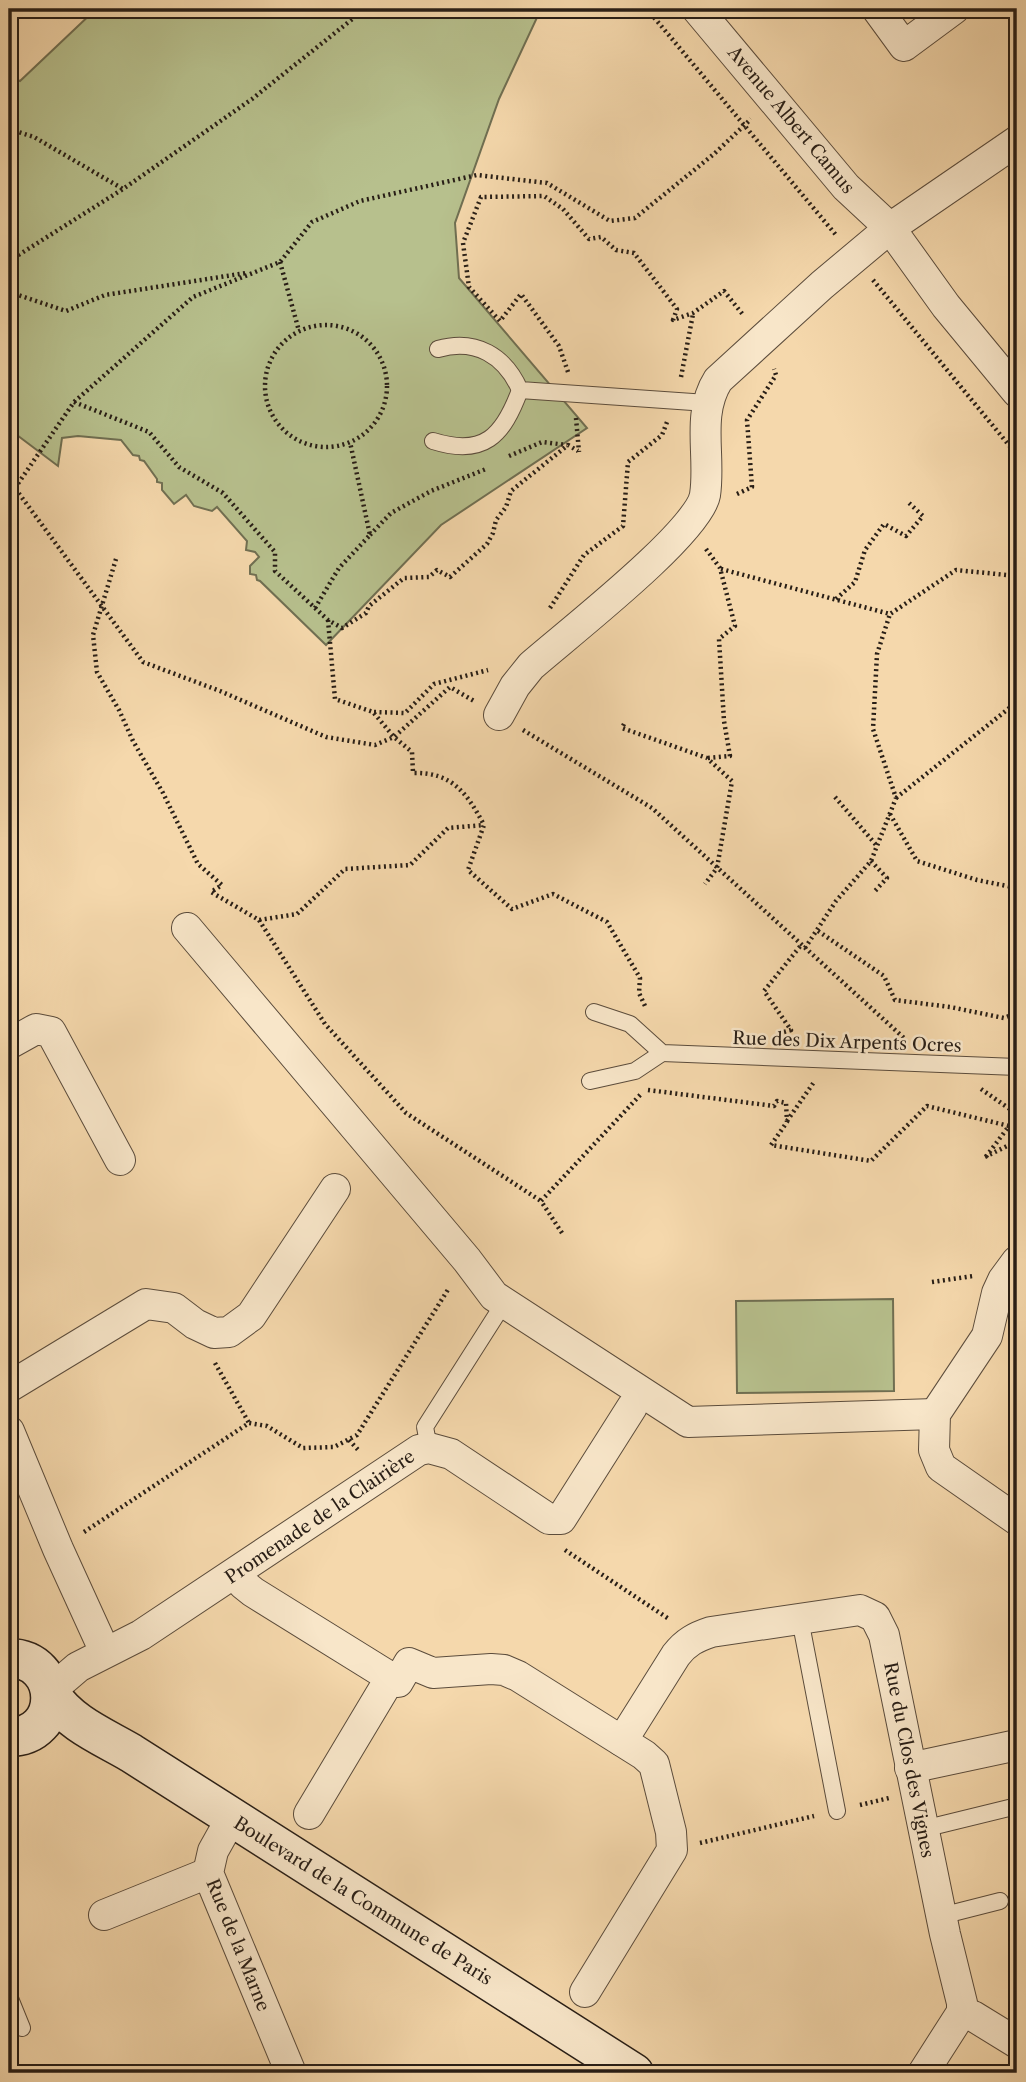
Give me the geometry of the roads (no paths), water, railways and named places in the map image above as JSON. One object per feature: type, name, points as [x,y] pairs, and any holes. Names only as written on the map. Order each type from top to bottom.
[{"type":"street","name":"Avenue Albert Camus","points":[[697,9],[846,187],[890,229],[946,306],[1017,392]]},
{"type":"street","points":[[877,9],[904,46],[954,9]]},
{"type":"street","points":[[499,715],[515,686],[531,666],[668,547],[695,517],[705,496],[707,403],[718,380],[793,310],[890,229],[1017,141]]},
{"type":"street","points":[[187,929],[467,1260],[494,1296],[688,1422],[936,1414]]},
{"type":"street","points":[[9,1044],[36,1029],[51,1032],[120,1160]]},
{"type":"street","points":[[9,1387],[146,1304],[174,1308],[195,1324],[214,1333],[229,1332],[251,1316],[335,1189]]},
{"type":"street","points":[[1017,1261],[997,1293],[987,1336],[936,1414],[934,1450],[941,1467],[1017,1520]]},
{"type":"street","points":[[429,1448],[451,1454],[549,1519],[561,1519],[632,1407]]},
{"type":"street","points":[[9,1431],[105,1652]]},
{"type":"street","name":"Promenade de la Clairière","points":[[35,1669],[105,1652],[141,1635],[238,1573],[419,1450],[429,1448]]},
{"type":"street","points":[[238,1573],[243,1584],[253,1592],[398,1682],[409,1663],[433,1673],[505,1670],[622,1741],[653,1764],[671,1832],[672,1850],[585,1992]]},
{"type":"street","name":"Rue du Clos des Vignes","points":[[622,1741],[676,1655],[695,1637],[711,1632],[860,1611],[875,1617],[884,1635],[962,2012]]},
{"type":"street","points":[[21,1734],[45,1718],[35,1669]]},
{"type":"street","name":"Boulevard de la Commune de Paris","points":[[35,1669],[65,1712],[91,1732],[114,1743],[232,1817],[634,2073]]},
{"type":"street","points":[[309,1814],[391,1678]]},
{"type":"street","name":"Boulevard de la Commune de Paris","points":[[21,1734],[55,1729],[91,1732]]},
{"type":"street","points":[[912,1780],[1017,1745]]},
{"type":"street","name":"Rue de la Marne","points":[[232,1817],[213,1851],[208,1873],[291,2073]]},
{"type":"street","points":[[104,1915],[208,1873]]},
{"type":"street","points":[[923,2073],[962,2012],[1017,2043]]},
{"type":"lane","points":[[433,441],[461,447],[478,444],[494,436],[504,426],[520,390],[513,374],[503,362],[485,351],[467,345],[451,345],[438,349]]},
{"type":"lane","points":[[520,390],[707,403]]},
{"type":"lane","points":[[590,1081],[635,1071],[669,1054],[630,1024],[594,1012]]},
{"type":"lane","name":"Rue des Dix Arpents Ocres","points":[[669,1054],[1017,1067]]},
{"type":"lane","name":"Promenade de la Clairière","points":[[429,1448],[425,1427],[497,1314]]},
{"type":"lane","points":[[800,1619],[837,1811]]},
{"type":"lane","points":[[923,1829],[1017,1806]]},
{"type":"lane","points":[[941,1916],[1000,1901]]},
{"type":"lane","points":[[9,1996],[22,2028]]}]
